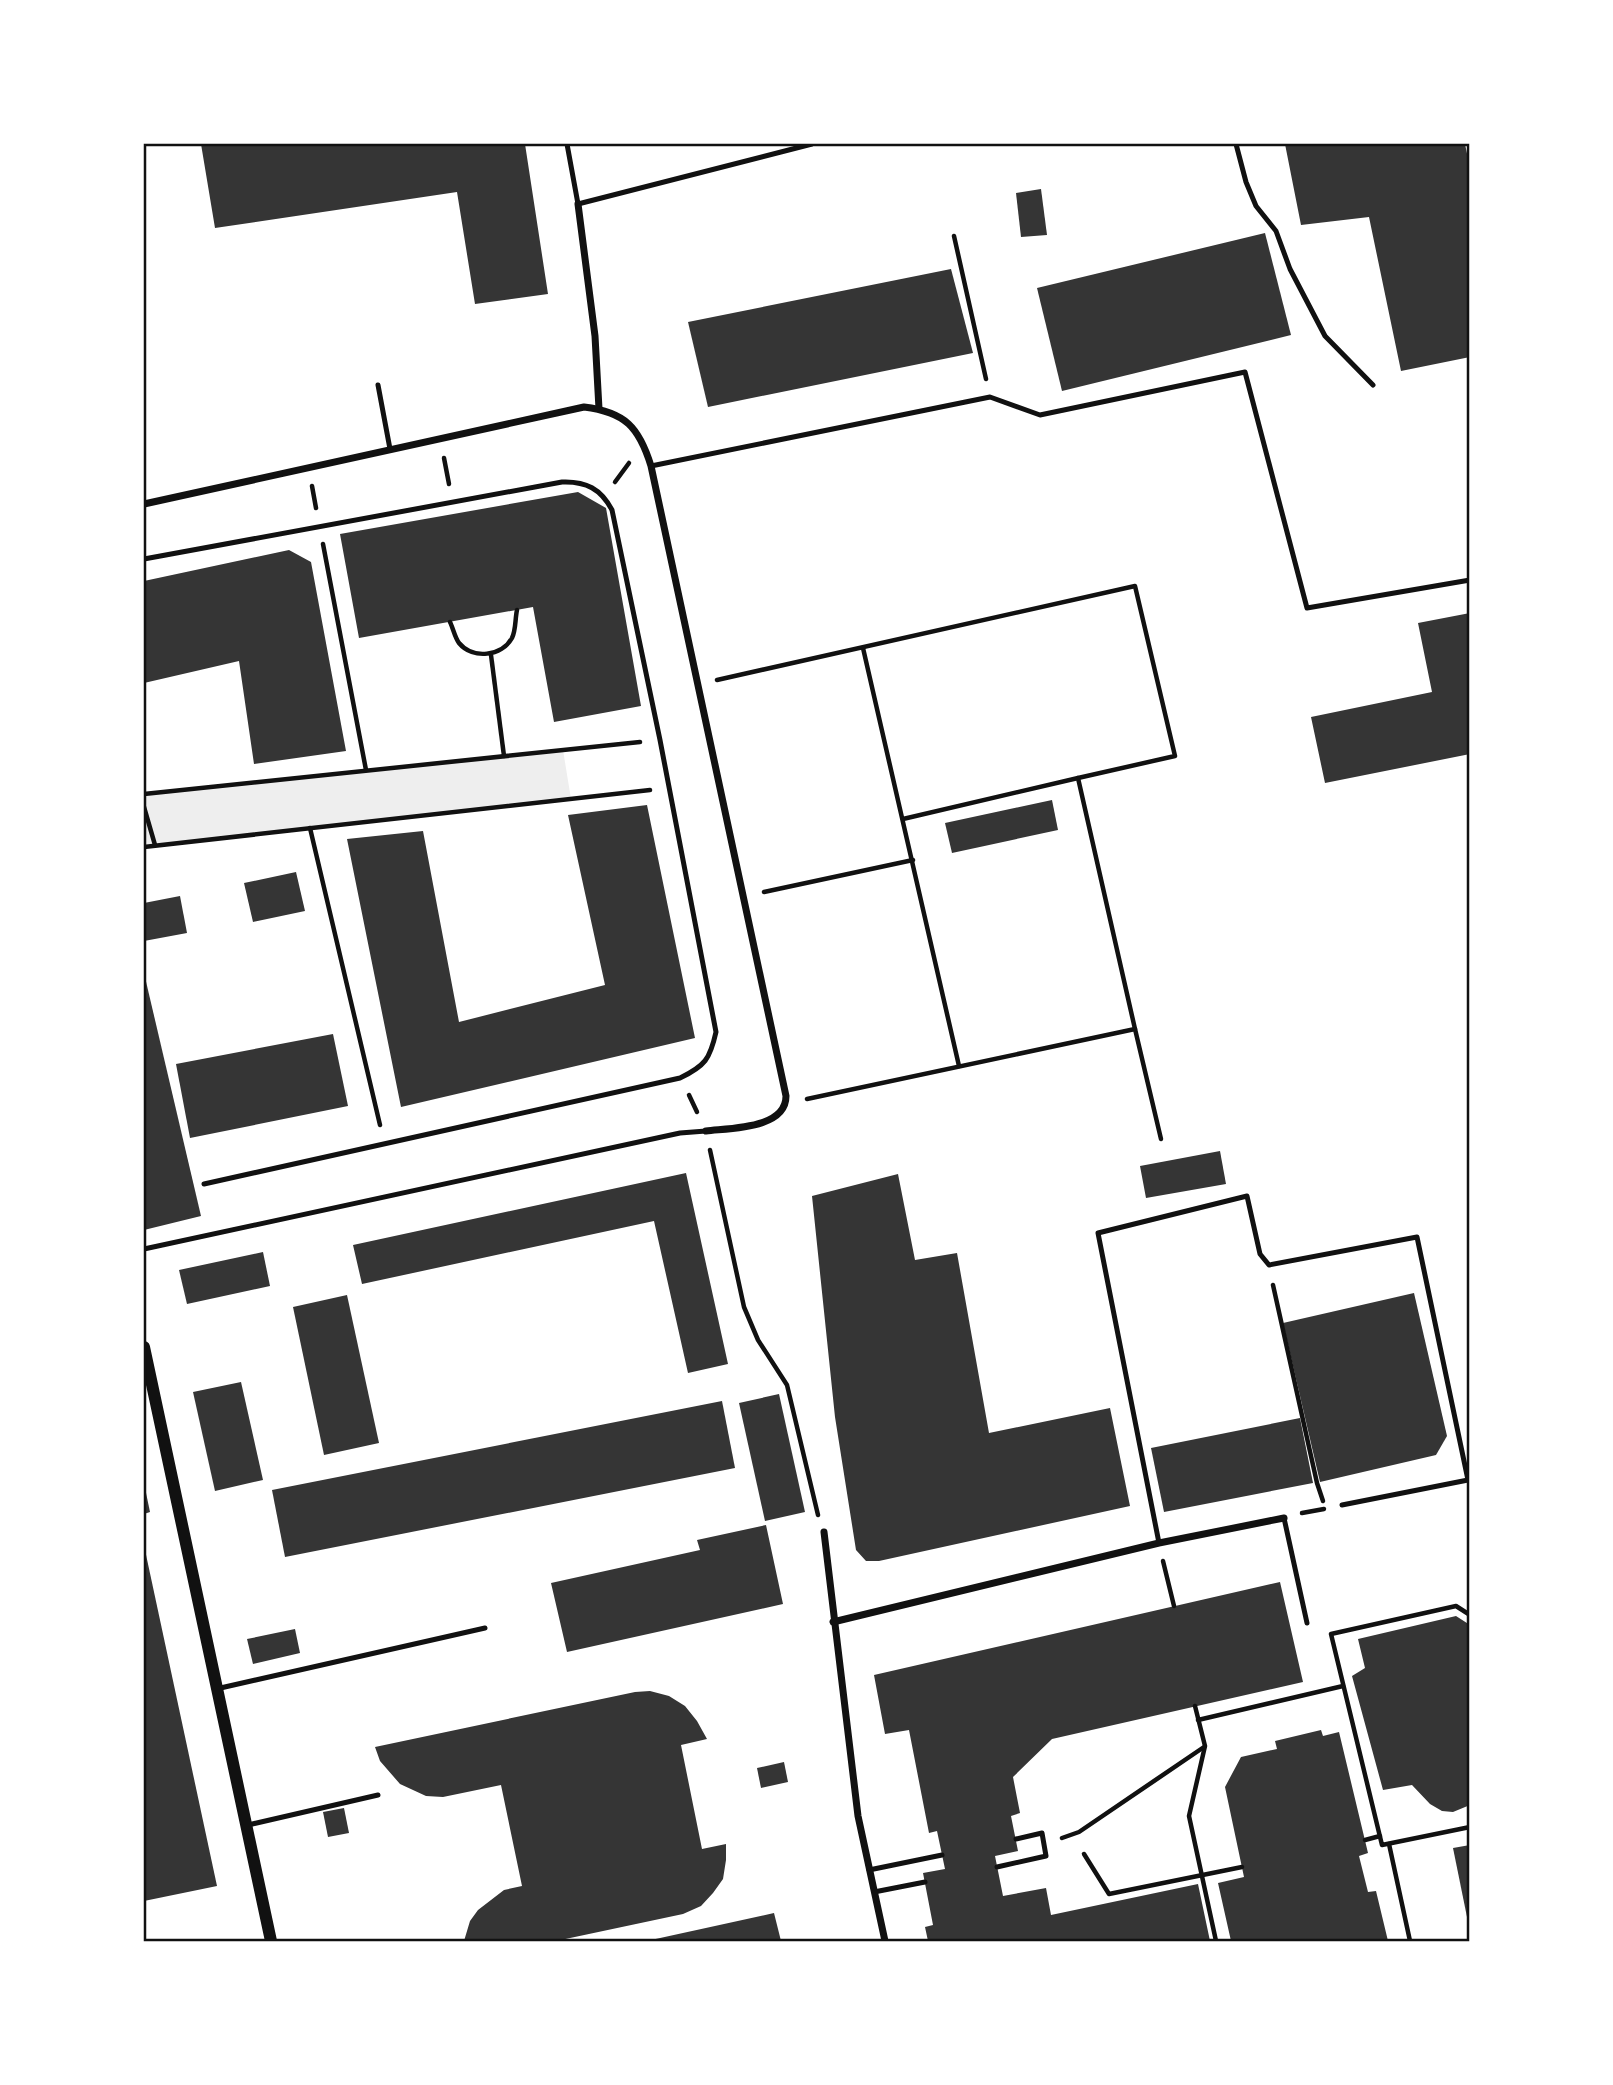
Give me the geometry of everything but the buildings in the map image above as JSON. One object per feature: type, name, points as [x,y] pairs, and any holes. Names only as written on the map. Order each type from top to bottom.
[{"type":"street","points":[[578,204],[595,336],[599,409]]},
{"type":"street","points":[[144,504],[584,407],[614,413],[632,425],[644,443],[651,466],[786,1103],[781,1112],[754,1126],[706,1131]]},
{"type":"street","points":[[144,1348],[271,1941]]},
{"type":"street","points":[[833,1622],[1159,1543],[1284,1518]]},
{"type":"street","points":[[824,1532],[858,1816],[885,1941]]},
{"type":"lane","points":[[567,144],[578,204],[812,144]]},
{"type":"lane","points":[[1236,144],[1246,182],[1256,206],[1276,230],[1290,269],[1325,336],[1373,385]]},
{"type":"lane","points":[[651,466],[990,397],[1040,415],[1245,372],[1307,608],[1469,580]]},
{"type":"lane","points":[[378,385],[390,449]]},
{"type":"lane","points":[[144,559],[562,482],[579,481],[594,487],[605,496],[612,510],[660,740],[716,1032],[712,1052],[700,1068],[680,1077],[204,1184]]},
{"type":"lane","points":[[144,1249],[680,1133],[706,1131]]},
{"type":"lane","points":[[1159,1543],[1098,1233],[1247,1196],[1260,1254],[1269,1265],[1418,1237],[1468,1480],[1342,1505]]},
{"type":"lane","points":[[1284,1518],[1307,1623]]},
{"type":"lane","points":[[216,1689],[485,1628]]},
{"type":"lane","points":[[245,1825],[378,1795]]},
{"type":"lane","points":[[997,1867],[1046,1856],[1042,1833],[1016,1839]]},
{"type":"lane","points":[[869,1870],[942,1855]]},
{"type":"lane","points":[[874,1892],[925,1882]]},
{"type":"path","points":[[954,236],[990,397]]},
{"type":"path","points":[[605,496],[644,443]]},
{"type":"path","points":[[444,460],[447,472]]},
{"type":"path","points":[[312,486],[314,500]]},
{"type":"path","points":[[319,526],[366,770]]},
{"type":"path","points":[[697,685],[1135,586],[1175,756],[903,818]]},
{"type":"path","points":[[450,622],[458,643],[471,651],[491,655],[506,647],[513,635],[516,610]]},
{"type":"path","points":[[863,648],[959,1066]]},
{"type":"path","points":[[491,655],[504,756]]},
{"type":"path","points":[[144,794],[660,740]]},
{"type":"path","points":[[1077,778],[1161,1139]]},
{"type":"path","points":[[144,847],[669,788]]},
{"type":"path","points":[[144,807],[155,845]]},
{"type":"path","points":[[310,828],[384,1143]]},
{"type":"path","points":[[743,897],[913,860]]},
{"type":"path","points":[[786,1103],[1135,1029]]},
{"type":"path","points":[[680,1077],[706,1131],[744,1307],[758,1340],[787,1385],[817,1513],[824,1532]]},
{"type":"path","points":[[1269,1265],[1317,1483],[1325,1508],[1299,1514]]},
{"type":"path","points":[[1167,1576],[1174,1606]]},
{"type":"path","points":[[1469,1615],[1456,1606],[1331,1634],[1382,1845],[1469,1827]]},
{"type":"path","points":[[1199,1720],[1343,1686]]},
{"type":"path","points":[[1195,1706],[1205,1746],[1189,1816],[1216,1941]]},
{"type":"path","points":[[1044,1844],[1079,1832],[1205,1746]]},
{"type":"path","points":[[1365,1840],[1380,1836]]},
{"type":"path","points":[[1389,1844],[1410,1941]]},
{"type":"path","points":[[1084,1854],[1109,1894],[1242,1867]]},
{"type":"shaded area","points":[[563,750],[571,799],[144,847],[144,794]]}]
